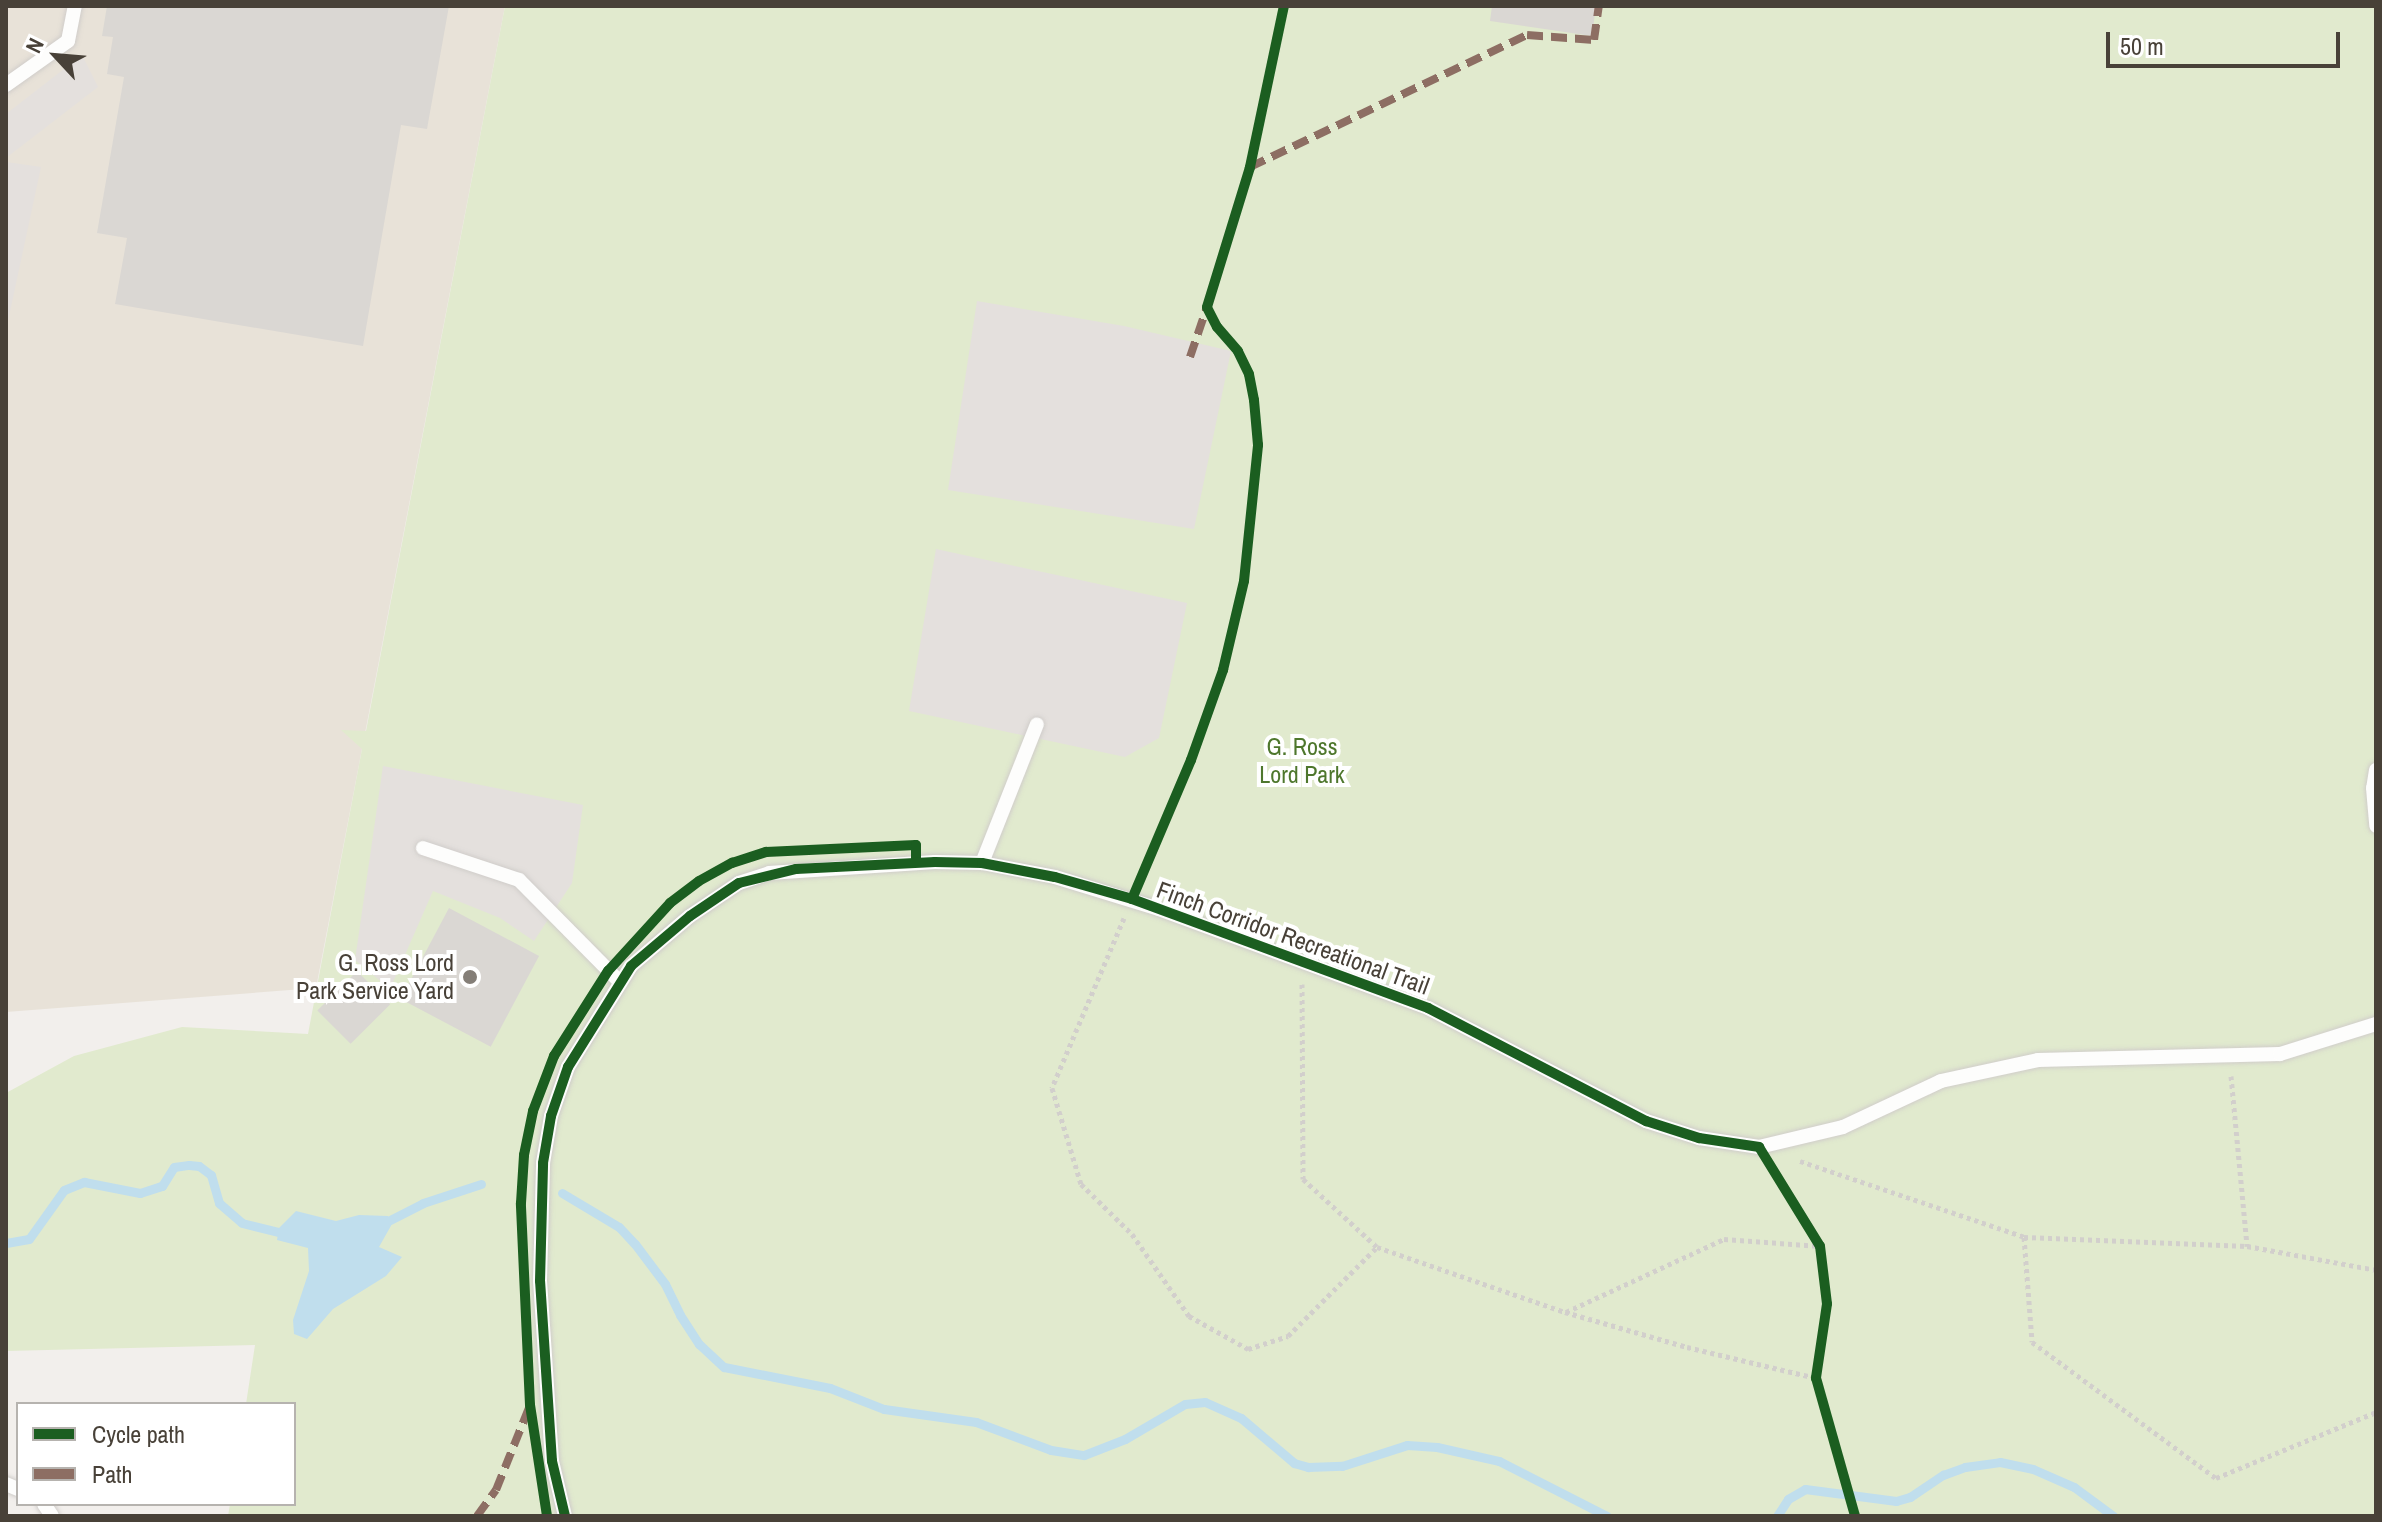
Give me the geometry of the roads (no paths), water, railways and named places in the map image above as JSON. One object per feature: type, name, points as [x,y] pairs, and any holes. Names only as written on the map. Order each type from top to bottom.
[{"type":"lane","points":[[6,85],[68,41],[75,6]]},
{"type":"lane","points":[[982,863],[1037,724]]},
{"type":"lane","points":[[2376,770],[2373,788],[2376,826]]},
{"type":"lane","points":[[423,848],[519,880],[619,981]]},
{"type":"lane","name":"Finch Corridor Recreational Trail","points":[[565,1516],[552,1461],[540,1281],[543,1163],[551,1116],[568,1067],[631,966],[690,916],[739,883],[769,873],[916,862],[982,863],[1055,877],[1132,899],[1428,1008],[1646,1121],[1699,1138],[1759,1147],[1843,1127],[1941,1081],[2038,1060],[2280,1054],[2376,1024]]},
{"type":"water","points":[[296,1211],[336,1221],[359,1215],[388,1216],[392,1224],[379,1247],[402,1257],[386,1276],[333,1309],[307,1339],[294,1334],[293,1320],[309,1271],[308,1248],[277,1240],[279,1228]]},
{"type":"waterway","points":[[6,1243],[29,1239],[64,1190],[84,1182],[140,1193],[162,1186],[174,1167],[189,1165],[199,1166],[211,1175],[219,1203],[242,1223],[278,1232]]},
{"type":"waterway","points":[[390,1220],[423,1203],[481,1184]]},
{"type":"waterway","points":[[562,1193],[619,1227],[635,1244],[665,1284],[699,1344],[724,1367],[830,1388],[884,1409],[976,1422],[1051,1450],[1084,1455],[1125,1439],[1185,1404],[1205,1402],[1241,1418],[1294,1463],[1308,1467],[1342,1466],[1407,1445],[1437,1447],[1499,1461],[1607,1516]]},
{"type":"waterway","points":[[1777,1516],[1788,1499],[1805,1489],[1896,1501],[1910,1497],[1943,1475],[1965,1467],[2000,1462],[2033,1469],[2074,1487],[2113,1516]]},
{"type":"place","name":"G. Ross Lord Park Service Yard","points":[[470,977]]},
{"type":"park label","name":"G. Ross Lord Park","points":[[1302,761]]}]
